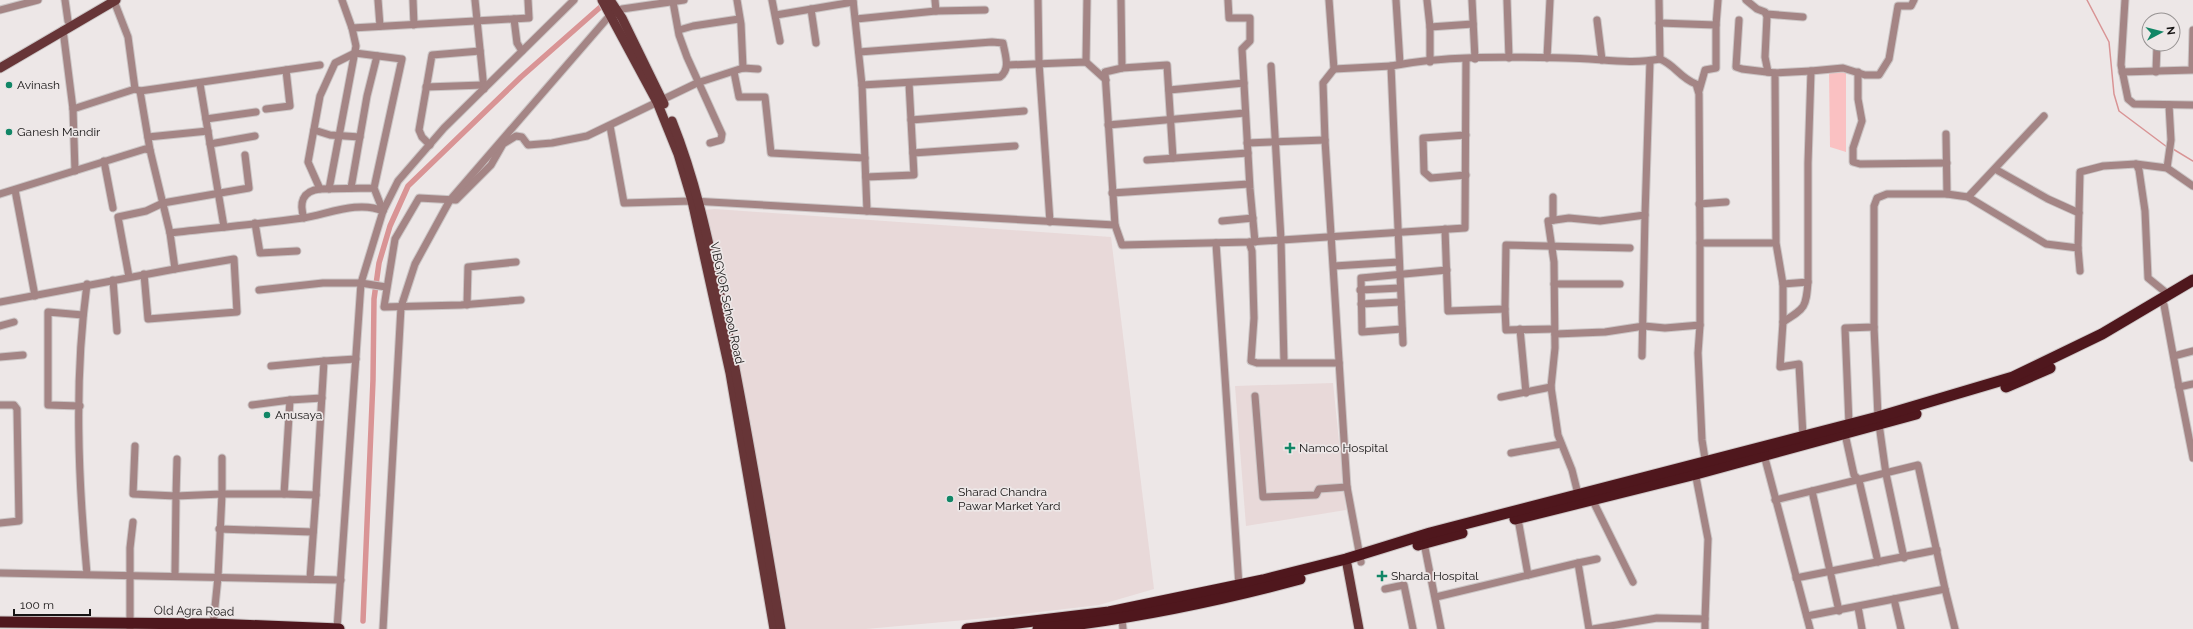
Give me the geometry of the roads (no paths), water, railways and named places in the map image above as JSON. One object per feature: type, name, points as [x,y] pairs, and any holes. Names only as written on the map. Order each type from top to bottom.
[{"type":"highway","points":[[1878,421],[2013,377],[2086,342],[2193,280]]},
{"type":"highway","points":[[1397,548],[1430,533],[1625,488],[2020,382],[2193,288]]},
{"type":"highway","points":[[1763,451],[1803,436],[1847,429]]},
{"type":"highway","points":[[967,629],[1103,613],[1239,586],[1344,563],[1397,548],[1424,543],[1518,519],[1585,498]]},
{"type":"highway","points":[[1038,629],[1122,624],[1265,588],[1344,563]]},
{"type":"highway","name":"Old Agra Road","points":[[0,622],[130,626],[337,629]]},
{"type":"main road","points":[[0,68],[112,0]]},
{"type":"main road","name":"VIBGYOR School Road","points":[[609,6],[660,101],[670,125],[696,202],[739,408],[781,629]]},
{"type":"main road","points":[[0,61],[68,26]]},
{"type":"main road","name":"VIBGYOR School Road","points":[[739,408],[774,629]]},
{"type":"main road","points":[[1344,563],[1354,629]]},
{"type":"main road","points":[[1344,563],[1359,629]]},
{"type":"street","points":[[0,10],[38,0]]},
{"type":"street","points":[[65,0],[73,109],[75,171]]},
{"type":"street","points":[[112,0],[128,37],[150,150],[170,233],[175,268]]},
{"type":"street","points":[[329,189],[356,46],[352,28],[342,0]]},
{"type":"street","points":[[378,0],[380,26]]},
{"type":"street","points":[[413,0],[414,25]]},
{"type":"street","points":[[475,0],[484,87]]},
{"type":"street","points":[[352,28],[529,18],[528,0]]},
{"type":"street","points":[[337,629],[361,283],[383,211],[398,182],[430,145],[484,87],[574,0]]},
{"type":"street","points":[[383,629],[401,307],[415,264],[450,200],[609,6],[684,0]]},
{"type":"street","points":[[737,0],[743,68]]},
{"type":"street","points":[[772,0],[780,41]]},
{"type":"street","points":[[935,0],[936,11]]},
{"type":"street","points":[[1038,0],[1038,64],[1050,222]]},
{"type":"street","points":[[1086,62],[1087,0]]},
{"type":"street","points":[[1121,0],[1122,68]]},
{"type":"street","points":[[1228,0],[1229,18],[1250,18],[1250,41],[1242,49],[1249,184],[1253,218],[1252,251],[1254,318],[1251,360],[1257,363],[1339,363]]},
{"type":"street","points":[[1329,0],[1334,69],[1323,83],[1325,140],[1347,487],[1360,559]]},
{"type":"street","points":[[1396,0],[1400,64]]},
{"type":"street","points":[[1427,0],[1430,27],[1430,62]]},
{"type":"street","points":[[1472,0],[1475,59]]},
{"type":"street","points":[[1507,0],[1509,58]]},
{"type":"street","points":[[1547,58],[1550,0]]},
{"type":"street","points":[[1659,0],[1660,59]]},
{"type":"street","points":[[1706,467],[1702,440],[1698,353],[1700,325],[1699,92],[1705,70],[1716,68],[1716,25],[1718,0]]},
{"type":"street","points":[[1746,0],[1766,14],[1803,17]]},
{"type":"street","points":[[1738,20],[1736,67],[1771,72],[1843,68],[1872,76],[1879,75],[1889,60],[1898,6],[1911,6],[1914,0]]},
{"type":"street","points":[[2125,0],[2121,38],[2122,72],[2124,88],[2131,102],[2168,105],[2193,105]]},
{"type":"street","points":[[776,15],[853,1],[862,85],[867,211]]},
{"type":"street","points":[[673,2],[678,30],[697,83],[702,87],[722,134],[721,140],[710,143]]},
{"type":"street","points":[[811,9],[816,42]]},
{"type":"street","points":[[856,19],[936,11],[985,10]]},
{"type":"street","points":[[1766,14],[1765,57],[1771,72],[1776,243],[1783,284],[1783,322],[1780,367],[1799,364],[1803,436]]},
{"type":"street","points":[[514,19],[517,43],[522,51]]},
{"type":"street","points":[[678,30],[693,26],[739,19]]},
{"type":"street","points":[[1597,20],[1602,60]]},
{"type":"street","points":[[1659,23],[1716,25]]},
{"type":"street","points":[[1430,27],[1473,24]]},
{"type":"street","points":[[2122,72],[2192,70],[2193,30]]},
{"type":"street","points":[[859,52],[992,42],[1003,43],[1007,65],[1004,74],[1000,77],[862,85]]},
{"type":"street","points":[[430,145],[422,137],[419,130],[432,55],[480,52]]},
{"type":"street","points":[[2156,72],[2157,52]]},
{"type":"street","points":[[320,189],[308,162],[320,96],[335,63],[355,53],[402,59],[374,188],[383,211]]},
{"type":"street","points":[[351,188],[367,96],[377,56]]},
{"type":"street","points":[[1334,69],[1390,66],[1466,59],[1547,58],[1650,61],[1660,59],[1666,61],[1685,80],[1696,84],[1699,92]]},
{"type":"street","points":[[1173,158],[1167,65],[1122,68],[1105,72],[1115,225],[1122,246],[1252,242],[1465,228],[1466,59]]},
{"type":"street","points":[[1642,356],[1644,326],[1642,299],[1650,61]]},
{"type":"street","points":[[1007,65],[1086,62],[1106,80]]},
{"type":"street","points":[[73,109],[138,90],[200,84],[320,65]]},
{"type":"street","points":[[1271,66],[1281,240],[1284,362]]},
{"type":"street","points":[[1390,66],[1403,343]]},
{"type":"street","points":[[521,300],[467,305],[384,307],[384,287],[395,239],[419,198],[456,200],[491,164],[503,144],[516,136],[522,137],[528,145],[552,143],[587,136],[697,83],[743,68],[758,69]]},
{"type":"street","points":[[266,109],[290,106],[286,70]]},
{"type":"street","points":[[1783,322],[1802,310],[1807,302],[1808,162],[1811,70]]},
{"type":"street","points":[[734,72],[738,97],[765,97],[771,153],[865,158]]},
{"type":"street","points":[[1858,72],[1858,99],[1862,121],[1852,148],[1853,162],[1860,164],[1947,163]]},
{"type":"street","points":[[866,177],[914,175],[909,83]]},
{"type":"street","points":[[1169,90],[1244,83]]},
{"type":"street","points":[[200,84],[224,227]]},
{"type":"street","points":[[426,87],[484,87]]},
{"type":"street","points":[[2167,168],[2169,148],[2168,105]]},
{"type":"street","points":[[911,120],[1024,111]]},
{"type":"street","points":[[206,119],[256,112]]},
{"type":"street","points":[[1108,125],[1245,113]]},
{"type":"street","points":[[1968,198],[2044,116]]},
{"type":"street","points":[[610,126],[624,203],[696,202],[1115,225]]},
{"type":"street","points":[[314,130],[360,137]]},
{"type":"street","points":[[148,137],[208,131]]},
{"type":"street","points":[[1946,134],[1947,194]]},
{"type":"street","points":[[1466,135],[1423,138],[1424,172],[1431,178],[1466,175]]},
{"type":"street","points":[[210,144],[255,136]]},
{"type":"street","points":[[1247,143],[1325,140]]},
{"type":"street","points":[[913,153],[1015,146]]},
{"type":"street","points":[[0,193],[15,190],[145,149],[150,150]]},
{"type":"street","points":[[1147,160],[1248,153]]},
{"type":"street","points":[[129,277],[118,217],[146,211],[163,203],[250,188],[245,155]]},
{"type":"street","points":[[104,161],[113,208]]},
{"type":"street","points":[[2136,164],[2139,170],[2145,211],[2148,278],[2169,294]]},
{"type":"street","points":[[2080,271],[2078,248],[2080,172],[2103,166],[2136,164],[2167,168],[2193,186]]},
{"type":"street","points":[[1994,169],[2048,199],[2079,213]]},
{"type":"street","points":[[1112,194],[1249,184]]},
{"type":"street","points":[[304,218],[301,206],[308,194],[320,189],[374,188]]},
{"type":"street","points":[[15,190],[35,296]]},
{"type":"street","points":[[1904,558],[1886,474],[1878,421],[1874,327],[1875,201],[1881,195],[1887,194],[1947,194],[1968,198],[2046,244],[2078,248]]},
{"type":"street","points":[[1553,197],[1553,220]]},
{"type":"street","points":[[1699,204],[1726,202]]},
{"type":"street","points":[[170,233],[304,218],[336,210],[373,206],[383,211]]},
{"type":"street","points":[[1633,582],[1585,498],[1561,444],[1551,387],[1555,348],[1554,284],[1552,247],[1548,221],[1569,218],[1600,221],[1645,215]]},
{"type":"street","points":[[1222,221],[1253,218]]},
{"type":"street","points":[[256,223],[260,253],[296,251]]},
{"type":"street","points":[[1445,229],[1448,311],[1505,310]]},
{"type":"street","points":[[1216,243],[1239,586]]},
{"type":"street","points":[[1700,243],[1776,243]]},
{"type":"street","points":[[1630,248],[1506,245],[1506,330],[1520,329],[1554,332],[1605,332],[1644,326],[1665,328],[1700,325]]},
{"type":"street","points":[[0,302],[35,296],[87,284],[175,268],[234,259],[237,312],[148,319],[144,274]]},
{"type":"street","points":[[467,305],[468,267],[516,262]]},
{"type":"street","points":[[1334,266],[1399,262]]},
{"type":"street","points":[[1402,330],[1362,332],[1360,290],[1361,278],[1447,270]]},
{"type":"street","points":[[113,280],[117,331]]},
{"type":"street","points":[[1783,284],[1808,282]]},
{"type":"street","points":[[259,290],[322,283],[361,283],[384,287]]},
{"type":"street","points":[[87,284],[80,342],[83,532],[87,574]]},
{"type":"street","points":[[1554,284],[1620,284]]},
{"type":"street","points":[[1360,290],[1400,288]]},
{"type":"street","points":[[1361,304],[1401,302]]},
{"type":"street","points":[[2164,305],[2179,387],[2191,433],[2193,458]]},
{"type":"street","points":[[80,406],[48,405],[48,312],[83,315]]},
{"type":"street","points":[[0,326],[14,322]]},
{"type":"street","points":[[1874,327],[1845,328],[1847,429],[1854,475],[1859,480],[1878,562]]},
{"type":"street","points":[[1520,329],[1526,393]]},
{"type":"street","points":[[2174,356],[2193,351]]},
{"type":"street","points":[[0,357],[23,355]]},
{"type":"street","points":[[271,366],[356,359]]},
{"type":"street","points":[[310,579],[324,361]]},
{"type":"street","points":[[2179,387],[2193,384]]},
{"type":"street","points":[[1501,397],[1551,387]]},
{"type":"street","points":[[1255,396],[1263,497],[1316,495],[1319,489],[1347,487]]},
{"type":"street","points":[[252,405],[322,398]]},
{"type":"street","points":[[284,494],[290,400]]},
{"type":"street","points":[[0,406],[14,405],[17,409],[19,521],[0,524]]},
{"type":"street","points":[[1511,453],[1561,444]]},
{"type":"street","points":[[135,446],[133,494],[176,496],[222,494],[316,495]]},
{"type":"street","points":[[1763,451],[1810,629]]},
{"type":"street","points":[[213,627],[218,577],[219,529],[222,494],[222,458]]},
{"type":"street","points":[[176,575],[177,459]]},
{"type":"street","points":[[1775,500],[1918,465],[1955,629]]},
{"type":"street","points":[[1695,470],[1708,539],[1705,629]]},
{"type":"street","points":[[1812,491],[1839,611]]},
{"type":"street","points":[[1518,519],[1528,575]]},
{"type":"street","points":[[130,626],[130,548],[133,522]]},
{"type":"street","points":[[219,529],[313,532]]},
{"type":"street","points":[[1424,543],[1436,597],[1441,629]]},
{"type":"street","points":[[1796,578],[1904,558],[1937,550]]},
{"type":"street","points":[[1436,597],[1597,559]]},
{"type":"street","points":[[1578,563],[1589,629]]},
{"type":"street","points":[[0,573],[131,574],[341,580]]},
{"type":"street","points":[[1385,589],[1404,585],[1413,629]]},
{"type":"street","points":[[1806,616],[1839,611],[1945,589]]},
{"type":"street","points":[[1894,599],[1901,629]]},
{"type":"street","points":[[1858,607],[1862,629]]},
{"type":"street","points":[[1593,629],[1634,626],[1657,618],[1705,619]]},
{"type":"waterway","points":[[2087,0],[2109,42],[2114,94],[2119,111],[2167,147]]},
{"type":"waterway","points":[[363,621],[373,380],[374,299],[379,263],[390,226],[408,186],[521,77],[605,3]]},
{"type":"waterway","points":[[2173,149],[2193,161]]},
{"type":"place","name":"Avinash","points":[[9,85]]},
{"type":"place","name":"Ganesh Mandir","points":[[9,132]]},
{"type":"place","name":"Anusaya","points":[[267,415]]},
{"type":"place","name":"Namco Hospital","points":[[1290,448]]},
{"type":"place","name":"Sharad Chandra Pawar Market Yard","points":[[950,499]]},
{"type":"place","name":"Sharda Hospital","points":[[1382,576]]}]
